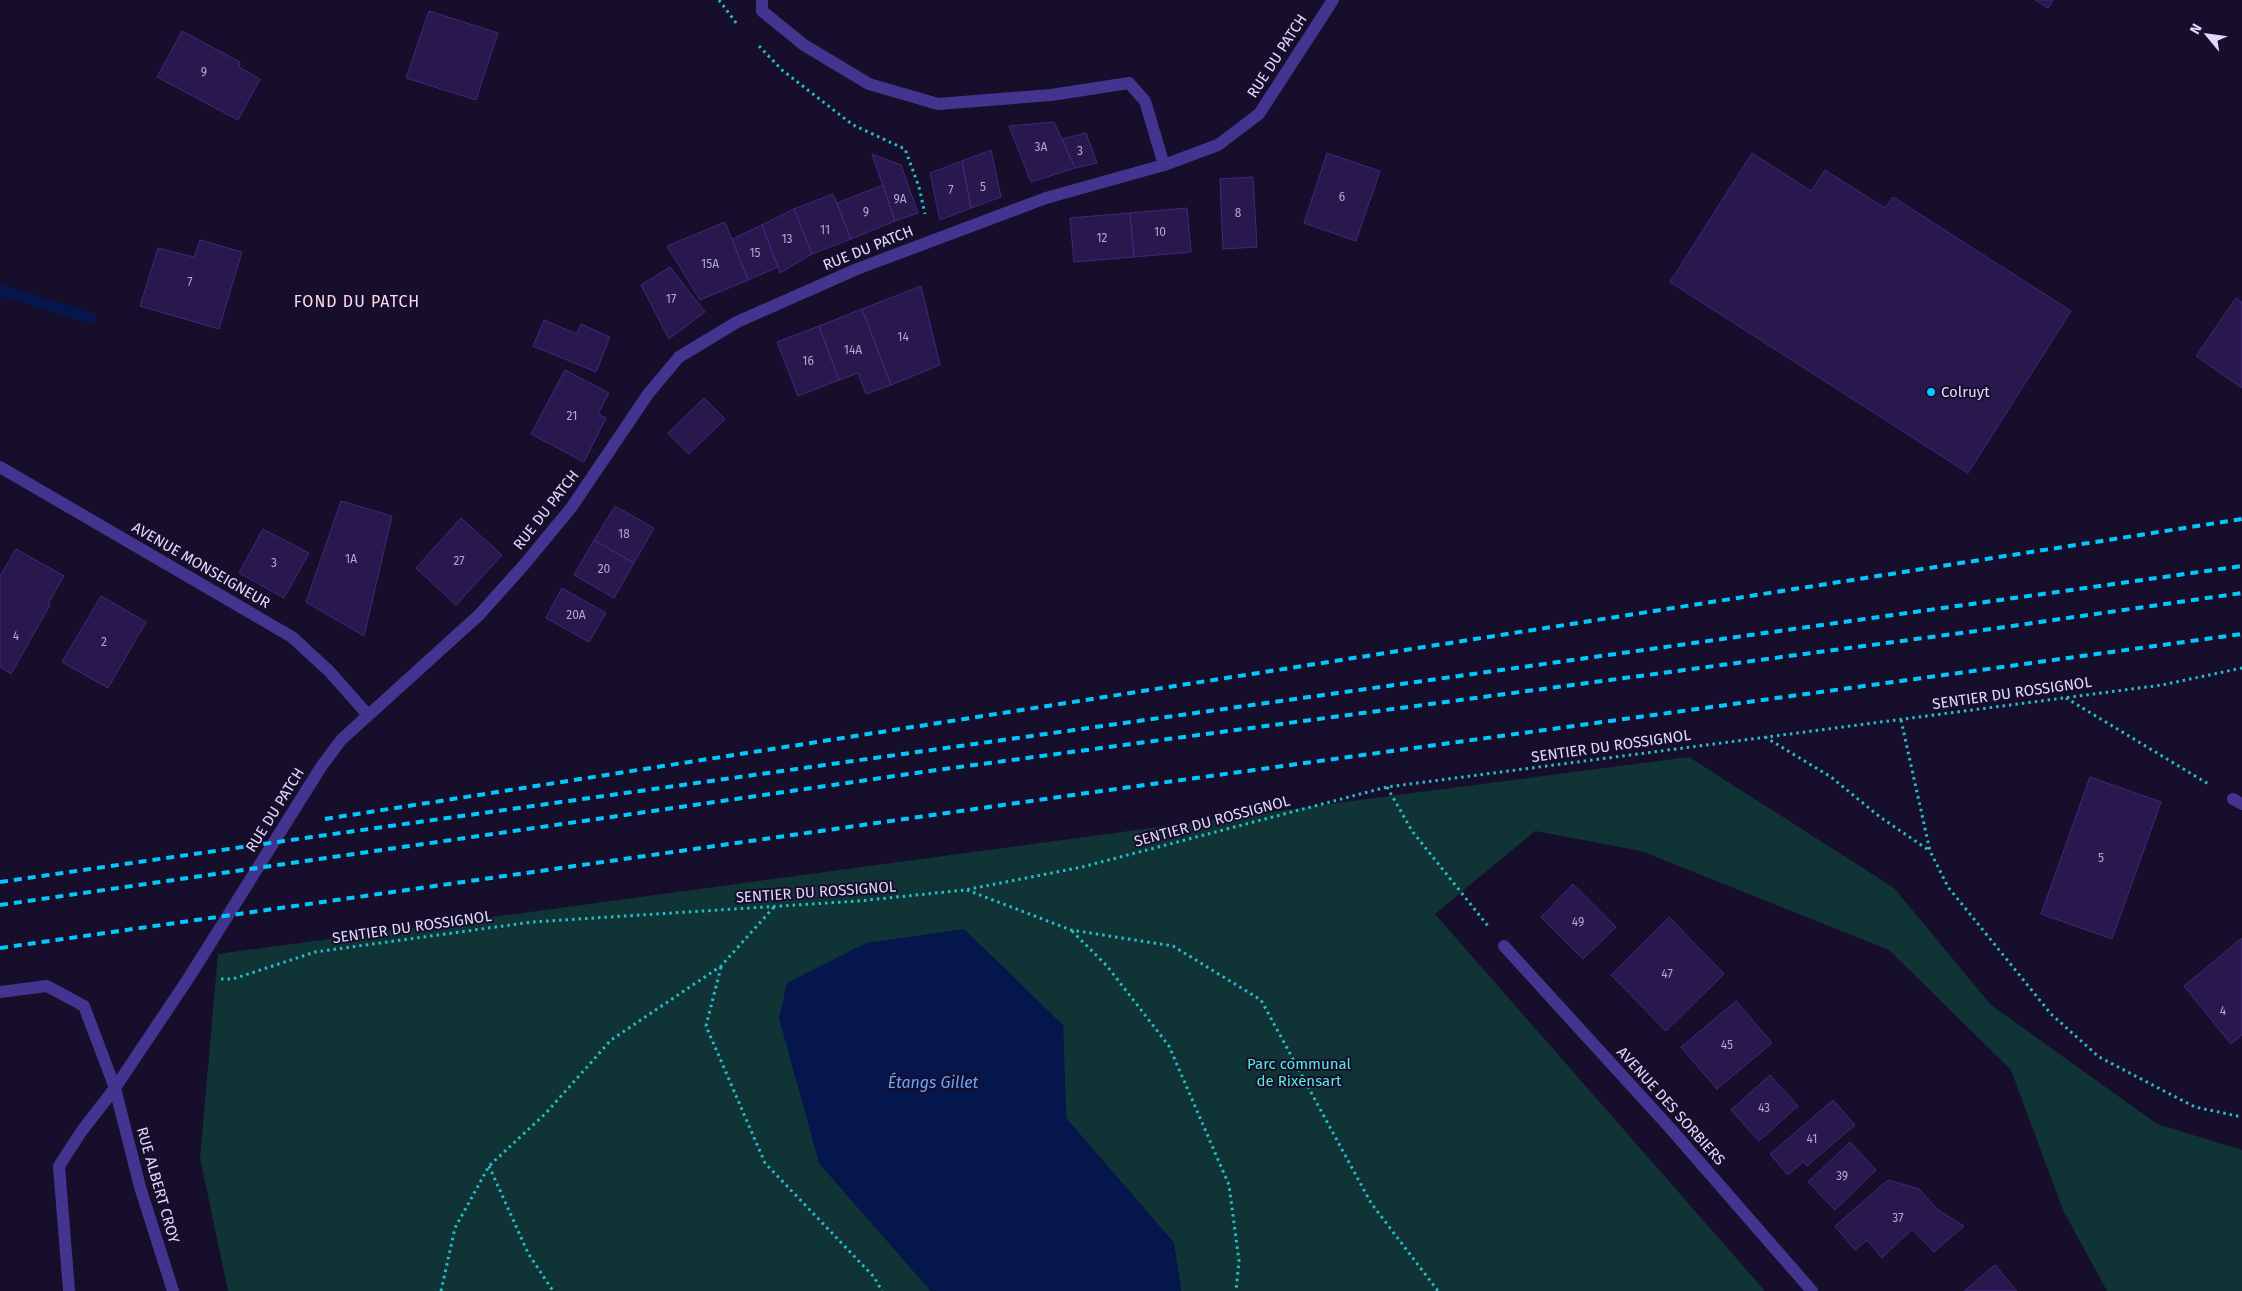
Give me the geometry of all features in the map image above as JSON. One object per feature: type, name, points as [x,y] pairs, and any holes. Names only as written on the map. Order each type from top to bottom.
[{"type":"street","points":[[762,0],[762,11],[804,45],[869,84],[938,104],[1051,96],[1129,83],[1145,101],[1164,165]]},
{"type":"street","name":"RUE DU PATCH","points":[[69,1291],[59,1166],[81,1132],[114,1088],[188,979],[321,767],[341,740],[479,615],[571,508],[648,394],[679,357],[737,322],[856,269],[932,239],[1046,198],[1164,165],[1218,145],[1259,114],[1333,0]]},
{"type":"street","name":"AVENUE MONSEIGNEUR","points":[[0,467],[292,637],[329,671],[368,715]]},
{"type":"street","name":"AVENUE DES SORBIERS","points":[[1504,946],[1670,1128],[1812,1291]]},
{"type":"street","name":"RUE ALBERT CROY","points":[[0,992],[47,986],[84,1006],[114,1088],[140,1187],[174,1291]]},
{"type":"path","points":[[719,0],[739,26]]},
{"type":"path","points":[[757,45],[782,70],[853,125],[905,149],[919,187],[932,239]]},
{"type":"path","name":"SENTIER DU ROSSIGNOL","points":[[188,979],[233,979],[315,952],[532,922],[858,901],[965,890],[1082,867],[1387,787],[2162,685],[2242,668]]},
{"type":"path","points":[[2065,698],[2238,802]]},
{"type":"path","points":[[1901,720],[1930,851],[1948,887],[2051,1014],[2100,1057],[2195,1106],[2242,1117]]},
{"type":"path","points":[[1765,737],[1831,777],[1880,817],[1930,851]]},
{"type":"path","points":[[1387,787],[1412,831],[1504,946]]},
{"type":"path","points":[[965,890],[1071,930],[1173,946],[1260,1000],[1371,1203],[1438,1291]]},
{"type":"path","points":[[441,1291],[455,1228],[490,1166],[546,1113],[612,1040],[721,966],[774,907]]},
{"type":"path","points":[[1071,930],[1107,966],[1169,1046],[1229,1185],[1239,1261],[1236,1291]]},
{"type":"path","points":[[721,966],[706,1026],[765,1163],[874,1277],[882,1291]]},
{"type":"path","points":[[490,1166],[528,1253],[553,1291]]},
{"type":"green space","name":"Parc communal de Rixensart","points":[[1689,757],[1894,888],[1991,1005],[2157,1124],[2242,1150],[2242,1291],[2107,1291],[2063,1210],[2011,1070],[1889,950],[1641,851],[1535,831],[1435,914],[1765,1291],[1181,1291],[1174,1243],[1066,1118],[1063,1025],[819,1163],[931,1291],[228,1291],[200,1158],[218,954]]},
{"type":"water","name":"Étangs Gillet","points":[[964,929],[1063,1025],[1066,1118],[1174,1243],[1181,1291],[931,1291],[819,1163],[779,1018],[787,983],[866,943]]},
{"type":"building","points":[[2035,0],[2053,0],[2048,8]]},
{"type":"building","points":[[429,11],[498,33],[476,100],[406,78]]},
{"type":"building","points":[[182,31],[240,62],[239,67],[260,79],[238,120],[157,77]]},
{"type":"building","points":[[1054,122],[1075,168],[1031,182],[1009,126]]},
{"type":"building","points":[[1086,133],[1097,163],[1075,168],[1062,139]]},
{"type":"building","points":[[991,150],[1001,197],[971,208],[962,161]]},
{"type":"building","points":[[1327,153],[1380,171],[1356,241],[1304,223]]},
{"type":"building","name":"Colruyt","points":[[1752,153],[1811,191],[1825,170],[1885,208],[1893,197],[2071,311],[1968,473],[1670,282]]},
{"type":"building","points":[[872,154],[901,165],[918,213],[895,221]]},
{"type":"building","points":[[962,161],[971,208],[940,220],[930,173]]},
{"type":"building","points":[[1253,177],[1257,247],[1223,249],[1220,179]]},
{"type":"building","points":[[883,185],[895,221],[851,239],[837,203]]},
{"type":"building","points":[[833,194],[851,239],[812,254],[794,209]]},
{"type":"building","points":[[1187,208],[1191,252],[1134,257],[1130,213]]},
{"type":"building","points":[[794,209],[812,254],[780,273],[762,225]]},
{"type":"building","points":[[1130,213],[1134,257],[1074,262],[1070,218]]},
{"type":"building","points":[[725,222],[748,280],[700,300],[667,246]]},
{"type":"building","points":[[762,225],[778,267],[748,280],[732,239]]},
{"type":"building","points":[[200,240],[242,252],[219,329],[140,306],[158,248],[194,257]]},
{"type":"building","points":[[670,267],[705,312],[669,339],[641,285]]},
{"type":"building","points":[[921,286],[940,365],[891,385],[862,309]]},
{"type":"building","points":[[2236,298],[2242,302],[2242,388],[2196,356]]},
{"type":"building","points":[[862,309],[891,385],[866,394],[858,373],[839,380],[819,326]]},
{"type":"building","points":[[544,320],[577,334],[581,324],[610,337],[596,372],[533,346]]},
{"type":"building","points":[[819,326],[839,380],[798,396],[777,342]]},
{"type":"building","points":[[565,370],[609,393],[598,414],[606,418],[584,462],[531,434]]},
{"type":"building","points":[[704,398],[725,419],[689,454],[668,433]]},
{"type":"building","points":[[341,501],[392,516],[364,636],[306,602]]},
{"type":"building","points":[[615,506],[654,528],[634,563],[594,540]]},
{"type":"building","points":[[461,518],[502,555],[456,605],[416,568]]},
{"type":"building","points":[[263,529],[309,553],[284,598],[239,573]]},
{"type":"building","points":[[594,540],[634,563],[614,598],[574,575]]},
{"type":"building","points":[[16,549],[64,576],[11,674],[0,667],[0,576]]},
{"type":"building","points":[[562,588],[606,613],[589,642],[546,618]]},
{"type":"building","points":[[101,596],[146,622],[108,688],[62,662]]},
{"type":"building","points":[[2090,777],[2161,802],[2112,939],[2041,914]]},
{"type":"building","points":[[1573,884],[1616,927],[1583,959],[1541,917]]},
{"type":"building","points":[[1669,917],[1724,974],[1666,1031],[1611,975]]},
{"type":"building","points":[[2242,938],[2242,1035],[2231,1044],[2184,986]]},
{"type":"building","points":[[1736,1001],[1772,1043],[1717,1089],[1681,1047]]},
{"type":"building","points":[[1770,1075],[1798,1106],[1759,1141],[1731,1110]]},
{"type":"building","points":[[1833,1100],[1855,1125],[1807,1166],[1803,1162],[1788,1175],[1770,1154]]},
{"type":"building","points":[[1850,1142],[1876,1170],[1835,1210],[1808,1182]]},
{"type":"building","points":[[1888,1180],[1919,1189],[1938,1210],[1964,1226],[1934,1252],[1912,1229],[1882,1258],[1867,1240],[1855,1250],[1835,1226]]},
{"type":"building","points":[[1995,1265],[2017,1291],[1964,1291]]},
{"type":"waterway","points":[[0,290],[91,318]]},
{"type":"railway","points":[[325,819],[2242,519]]},
{"type":"railway","points":[[0,882],[2242,566]]},
{"type":"railway","points":[[0,905],[937,770],[1991,629],[2242,593]]},
{"type":"railway","points":[[0,948],[1087,793],[2242,634]]},
{"type":"place","name":"Colruyt","points":[[1931,392]]},
{"type":"district","name":"FOND DU PATCH","points":[[357,301]]}]
